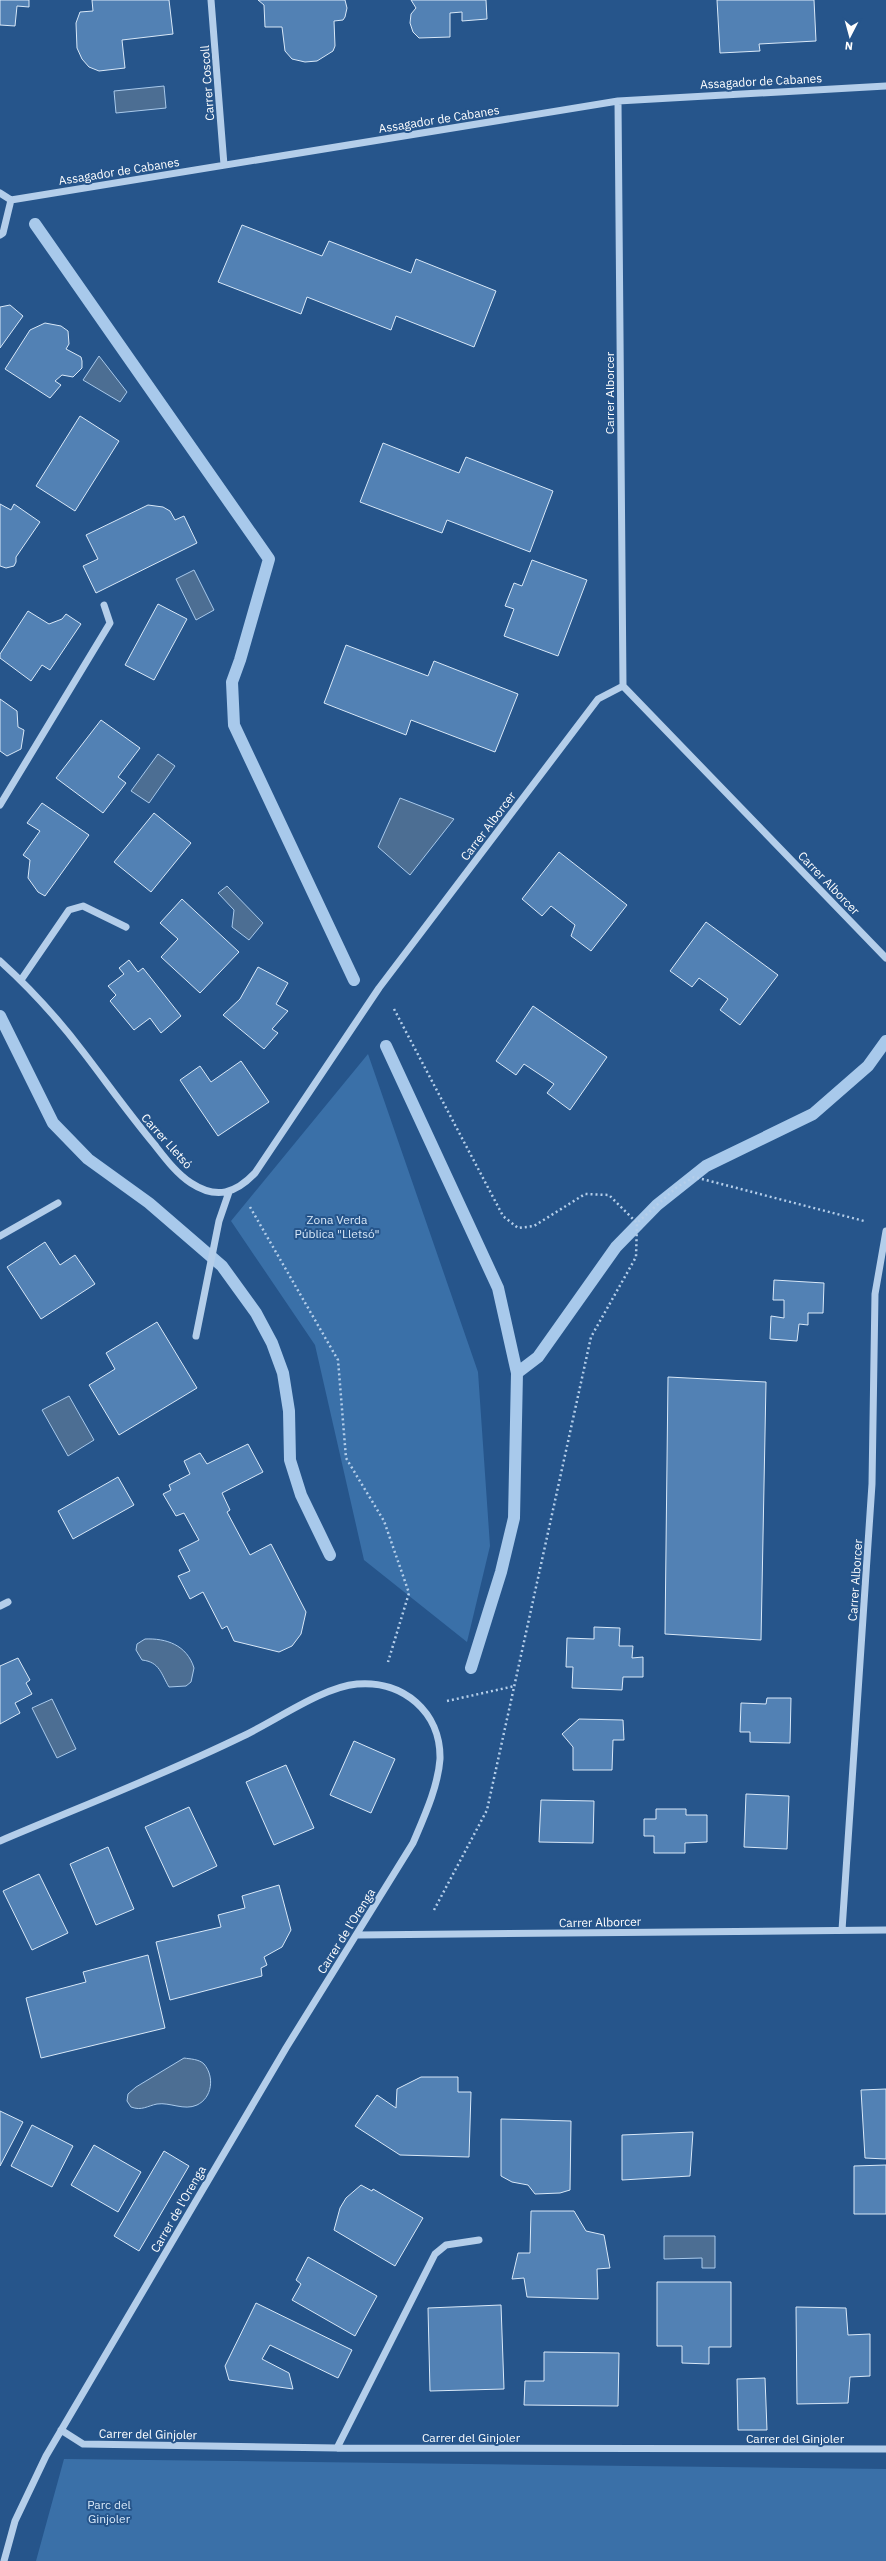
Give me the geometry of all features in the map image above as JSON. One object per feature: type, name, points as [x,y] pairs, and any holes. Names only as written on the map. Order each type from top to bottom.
[{"type":"street","name":"Carrer Coscoll","points":[[211,0],[224,165]]},
{"type":"street","name":"Assagador de Cabanes","points":[[11,200],[618,101],[886,86]]},
{"type":"street","name":"Carrer Alborcer","points":[[618,101],[623,686],[886,958]]},
{"type":"street","points":[[0,193],[11,200],[3,233],[0,235]]},
{"type":"street","points":[[0,805],[110,623],[104,605]]},
{"type":"street","name":"Carrer Alborcer","points":[[379,988],[598,699],[623,686]]},
{"type":"street","points":[[21,980],[69,910],[83,906],[126,926]]},
{"type":"street","name":"Carrer Lletsó","points":[[0,961],[21,980],[83,1051],[131,1116],[174,1169],[192,1184],[212,1191],[229,1192]]},
{"type":"street","points":[[196,1336],[219,1221],[229,1192],[243,1186],[255,1173],[379,988]]},
{"type":"street","points":[[0,1236],[58,1203]]},
{"type":"street","name":"Carrer Alborcer","points":[[842,1930],[872,1484],[875,1294],[886,1231]]},
{"type":"street","points":[[0,1606],[8,1602]]},
{"type":"street","name":"Carrer de l'Orenga","points":[[0,1841],[241,1738],[317,1698],[356,1684],[381,1684],[406,1693],[422,1706],[438,1736],[440,1760],[431,1795],[413,1843],[358,1935],[286,2048],[46,2456],[15,2521],[4,2561]]},
{"type":"street","name":"Carrer Alborcer","points":[[358,1935],[886,1930]]},
{"type":"street","points":[[337,2448],[435,2254],[446,2245],[479,2240]]},
{"type":"street","name":"Carrer del Ginjoler","points":[[61,2430],[83,2444],[337,2448],[886,2449]]},
{"type":"path","points":[[379,988],[400,1017],[503,1216],[518,1228],[534,1226],[585,1194],[609,1195],[637,1223]]},
{"type":"path","points":[[420,1935],[488,1810],[591,1337],[636,1257],[637,1223],[677,1187],[694,1177],[871,1223]]},
{"type":"path","points":[[229,1192],[251,1208],[338,1360],[346,1458],[384,1521],[409,1593],[381,1684]]},
{"type":"path","points":[[422,1706],[515,1686]]},
{"type":"green space","name":"Zona Verda Pública \"Lletsó\"","points":[[368,1054],[478,1372],[490,1546],[467,1642],[364,1560],[315,1345],[231,1221]]},
{"type":"green space","name":"Parc del Ginjoler","points":[[64,2459],[886,2469],[886,2561],[36,2561]]},
{"type":"shaded area","points":[[164,86],[166,108],[116,113],[114,91]]},
{"type":"shaded area","points":[[99,356],[127,392],[120,402],[83,380]]},
{"type":"shaded area","points":[[194,570],[214,610],[196,620],[176,579]]},
{"type":"shaded area","points":[[158,754],[175,766],[149,803],[131,791]]},
{"type":"shaded area","points":[[400,798],[454,819],[410,875],[378,847]]},
{"type":"shaded area","points":[[227,886],[263,923],[249,940],[232,927],[234,910],[218,893]]},
{"type":"shaded area","points":[[69,1396],[94,1440],[68,1456],[42,1410]]},
{"type":"shaded area","points":[[145,1639],[161,1640],[175,1644],[181,1648],[191,1660],[194,1668],[191,1682],[186,1686],[169,1687],[159,1669],[153,1663],[142,1660],[136,1650],[137,1644]]},
{"type":"shaded area","points":[[52,1699],[76,1749],[57,1758],[32,1708]]},
{"type":"shaded area","points":[[184,2058],[200,2061],[204,2064],[210,2075],[211,2081],[209,2092],[202,2102],[192,2107],[157,2104],[141,2108],[131,2107],[127,2101],[128,2094],[136,2087]]},
{"type":"shaded area","points":[[664,2236],[715,2236],[715,2268],[702,2268],[702,2258],[664,2259]]},
{"type":"building","points":[[0,0],[29,0],[29,7],[17,6],[15,26],[0,25]]},
{"type":"building","points":[[92,0],[169,0],[173,34],[122,40],[125,68],[99,71],[89,67],[82,59],[77,48],[76,23],[80,12],[93,11]]},
{"type":"building","points":[[258,0],[345,0],[347,8],[345,17],[343,20],[334,21],[335,46],[333,51],[317,61],[305,62],[292,59],[285,51],[282,27],[265,27],[264,5]]},
{"type":"building","points":[[411,0],[486,0],[487,19],[462,21],[462,12],[450,13],[450,37],[419,38],[413,32],[410,23],[411,14],[416,8]]},
{"type":"building","points":[[717,0],[814,0],[816,41],[759,44],[760,51],[720,53]]},
{"type":"building","points":[[242,225],[322,256],[329,241],[411,273],[416,259],[496,291],[474,347],[396,316],[391,330],[307,297],[301,314],[218,282]]},
{"type":"building","points":[[10,305],[23,316],[0,348],[0,307]]},
{"type":"building","points":[[45,323],[61,326],[68,331],[69,344],[66,349],[81,357],[82,361],[82,368],[73,377],[62,375],[55,381],[61,385],[50,398],[5,369],[30,330]]},
{"type":"building","points":[[80,416],[119,441],[75,511],[36,486]]},
{"type":"building","points":[[383,443],[459,473],[466,457],[553,491],[530,552],[447,520],[442,533],[360,502]]},
{"type":"building","points":[[0,504],[11,510],[14,504],[40,522],[16,557],[14,566],[6,568],[0,566]]},
{"type":"building","points":[[148,505],[163,507],[170,511],[175,520],[184,516],[197,543],[96,593],[83,566],[98,559],[86,535]]},
{"type":"building","points":[[532,560],[587,580],[558,656],[504,636],[514,609],[505,606],[514,583],[522,586]]},
{"type":"building","points":[[158,604],[187,619],[154,680],[125,665]]},
{"type":"building","points":[[28,611],[49,624],[62,619],[66,614],[81,624],[50,670],[42,665],[31,681],[0,658],[0,654]]},
{"type":"building","points":[[346,645],[428,676],[434,661],[518,694],[495,752],[411,720],[406,735],[324,703]]},
{"type":"building","points":[[0,699],[17,711],[18,727],[24,730],[21,749],[7,756],[0,751]]},
{"type":"building","points":[[101,720],[140,748],[118,777],[126,783],[103,813],[56,778]]},
{"type":"building","points":[[42,803],[89,835],[45,896],[38,892],[28,878],[30,860],[23,855],[40,831],[27,823]]},
{"type":"building","points":[[154,813],[191,843],[151,892],[114,862]]},
{"type":"building","points":[[559,852],[627,905],[591,951],[571,936],[575,925],[551,906],[542,916],[522,899]]},
{"type":"building","points":[[182,899],[239,952],[200,993],[161,957],[178,939],[160,923]]},
{"type":"building","points":[[706,922],[778,975],[740,1025],[720,1010],[728,999],[699,978],[692,987],[670,971]]},
{"type":"building","points":[[129,960],[138,972],[143,968],[181,1016],[161,1033],[150,1018],[134,1030],[110,1001],[116,995],[108,986],[124,974],[119,968]]},
{"type":"building","points":[[258,967],[288,983],[276,1004],[288,1011],[272,1029],[278,1033],[264,1049],[223,1015],[240,999]]},
{"type":"building","points":[[533,1006],[607,1057],[570,1110],[547,1093],[554,1084],[524,1064],[516,1075],[496,1061]]},
{"type":"building","points":[[241,1061],[269,1102],[218,1136],[180,1080],[200,1066],[211,1082]]},
{"type":"building","points":[[45,1242],[60,1265],[75,1255],[95,1284],[41,1319],[7,1267]]},
{"type":"building","points":[[774,1280],[824,1283],[823,1313],[808,1313],[808,1325],[799,1324],[797,1341],[770,1339],[771,1316],[784,1318],[784,1300],[773,1300]]},
{"type":"building","points":[[157,1322],[197,1388],[119,1435],[89,1385],[115,1369],[106,1353]]},
{"type":"building","points":[[668,1377],[766,1382],[761,1640],[665,1634]]},
{"type":"building","points":[[248,1444],[263,1472],[222,1493],[230,1510],[227,1512],[250,1555],[271,1544],[306,1612],[301,1634],[292,1646],[279,1652],[234,1641],[227,1626],[222,1629],[203,1592],[190,1599],[178,1576],[190,1571],[179,1550],[199,1540],[184,1513],[176,1516],[163,1494],[171,1490],[169,1485],[190,1474],[184,1461],[200,1453],[207,1464]]},
{"type":"building","points":[[118,1477],[134,1505],[73,1539],[58,1511]]},
{"type":"building","points":[[594,1627],[620,1628],[619,1646],[633,1646],[632,1658],[643,1657],[643,1677],[623,1677],[622,1690],[572,1688],[573,1667],[566,1667],[567,1638],[594,1639]]},
{"type":"building","points":[[18,1658],[30,1680],[26,1683],[32,1694],[15,1703],[20,1713],[0,1724],[0,1666]]},
{"type":"building","points":[[767,1698],[791,1698],[790,1743],[750,1742],[750,1732],[740,1732],[741,1703],[766,1704]]},
{"type":"building","points":[[579,1719],[623,1720],[624,1740],[613,1740],[612,1770],[573,1770],[573,1747],[562,1734]]},
{"type":"building","points":[[354,1741],[395,1759],[371,1813],[330,1795]]},
{"type":"building","points":[[286,1765],[314,1828],[274,1845],[246,1782]]},
{"type":"building","points":[[746,1794],[789,1796],[787,1849],[744,1847]]},
{"type":"building","points":[[541,1800],[594,1801],[593,1843],[539,1842]]},
{"type":"building","points":[[189,1807],[217,1866],[173,1887],[145,1827]]},
{"type":"building","points":[[656,1809],[686,1809],[686,1815],[707,1815],[707,1842],[685,1843],[685,1853],[654,1853],[654,1836],[644,1836],[644,1819],[656,1819]]},
{"type":"building","points":[[108,1847],[134,1909],[96,1925],[70,1864]]},
{"type":"building","points":[[39,1874],[68,1933],[32,1950],[3,1891]]},
{"type":"building","points":[[279,1885],[291,1930],[282,1947],[264,1957],[267,1965],[261,1968],[262,1976],[170,2000],[156,1942],[221,1927],[218,1915],[245,1908],[242,1896]]},
{"type":"building","points":[[148,1955],[165,2028],[41,2058],[26,1998],[86,1982],[83,1972]]},
{"type":"building","points":[[421,2077],[458,2077],[458,2092],[471,2092],[469,2157],[400,2155],[355,2126],[377,2095],[396,2108],[397,2089]]},
{"type":"building","points":[[886,2089],[886,2159],[865,2158],[861,2090]]},
{"type":"building","points":[[0,2111],[23,2122],[0,2166]]},
{"type":"building","points":[[501,2119],[571,2121],[570,2190],[560,2193],[535,2194],[528,2185],[512,2182],[501,2176]]},
{"type":"building","points":[[32,2125],[73,2146],[52,2187],[11,2166]]},
{"type":"building","points":[[693,2132],[690,2176],[622,2180],[622,2135]]},
{"type":"building","points":[[94,2145],[141,2172],[118,2212],[71,2185]]},
{"type":"building","points":[[164,2151],[189,2166],[139,2251],[114,2236]]},
{"type":"building","points":[[886,2165],[886,2214],[854,2214],[854,2166]]},
{"type":"building","points":[[361,2185],[372,2191],[373,2189],[423,2218],[395,2266],[334,2230],[340,2208],[346,2198]]},
{"type":"building","points":[[531,2211],[574,2211],[586,2231],[604,2235],[610,2268],[597,2269],[598,2299],[527,2297],[524,2278],[512,2279],[518,2253],[530,2253]]},
{"type":"building","points":[[308,2257],[377,2296],[355,2336],[292,2300],[301,2284],[296,2280]]},
{"type":"building","points":[[657,2282],[731,2282],[731,2347],[709,2347],[709,2364],[682,2363],[682,2346],[657,2346]]},
{"type":"building","points":[[256,2303],[352,2350],[338,2378],[270,2345],[262,2359],[289,2373],[293,2389],[229,2380],[225,2366]]},
{"type":"building","points":[[501,2305],[504,2389],[430,2391],[428,2308]]},
{"type":"building","points":[[796,2307],[846,2308],[848,2335],[870,2334],[870,2376],[850,2377],[848,2403],[797,2404]]},
{"type":"building","points":[[544,2352],[619,2353],[618,2406],[524,2405],[525,2381],[544,2381]]},
{"type":"building","points":[[765,2378],[767,2430],[738,2430],[737,2379]]},
{"type":"waterway","points":[[35,224],[269,559],[240,660],[232,682],[234,725],[354,980]]},
{"type":"waterway","points":[[0,1016],[53,1123],[88,1159],[149,1203],[222,1266],[256,1313],[272,1343],[283,1373],[289,1411],[290,1460],[301,1495],[330,1555]]},
{"type":"waterway","points":[[471,1668],[501,1572],[514,1518],[517,1373],[538,1357],[616,1247],[657,1205],[706,1166],[813,1114],[868,1066],[886,1041]]},
{"type":"waterway","points":[[386,1046],[498,1288],[517,1373]]}]
